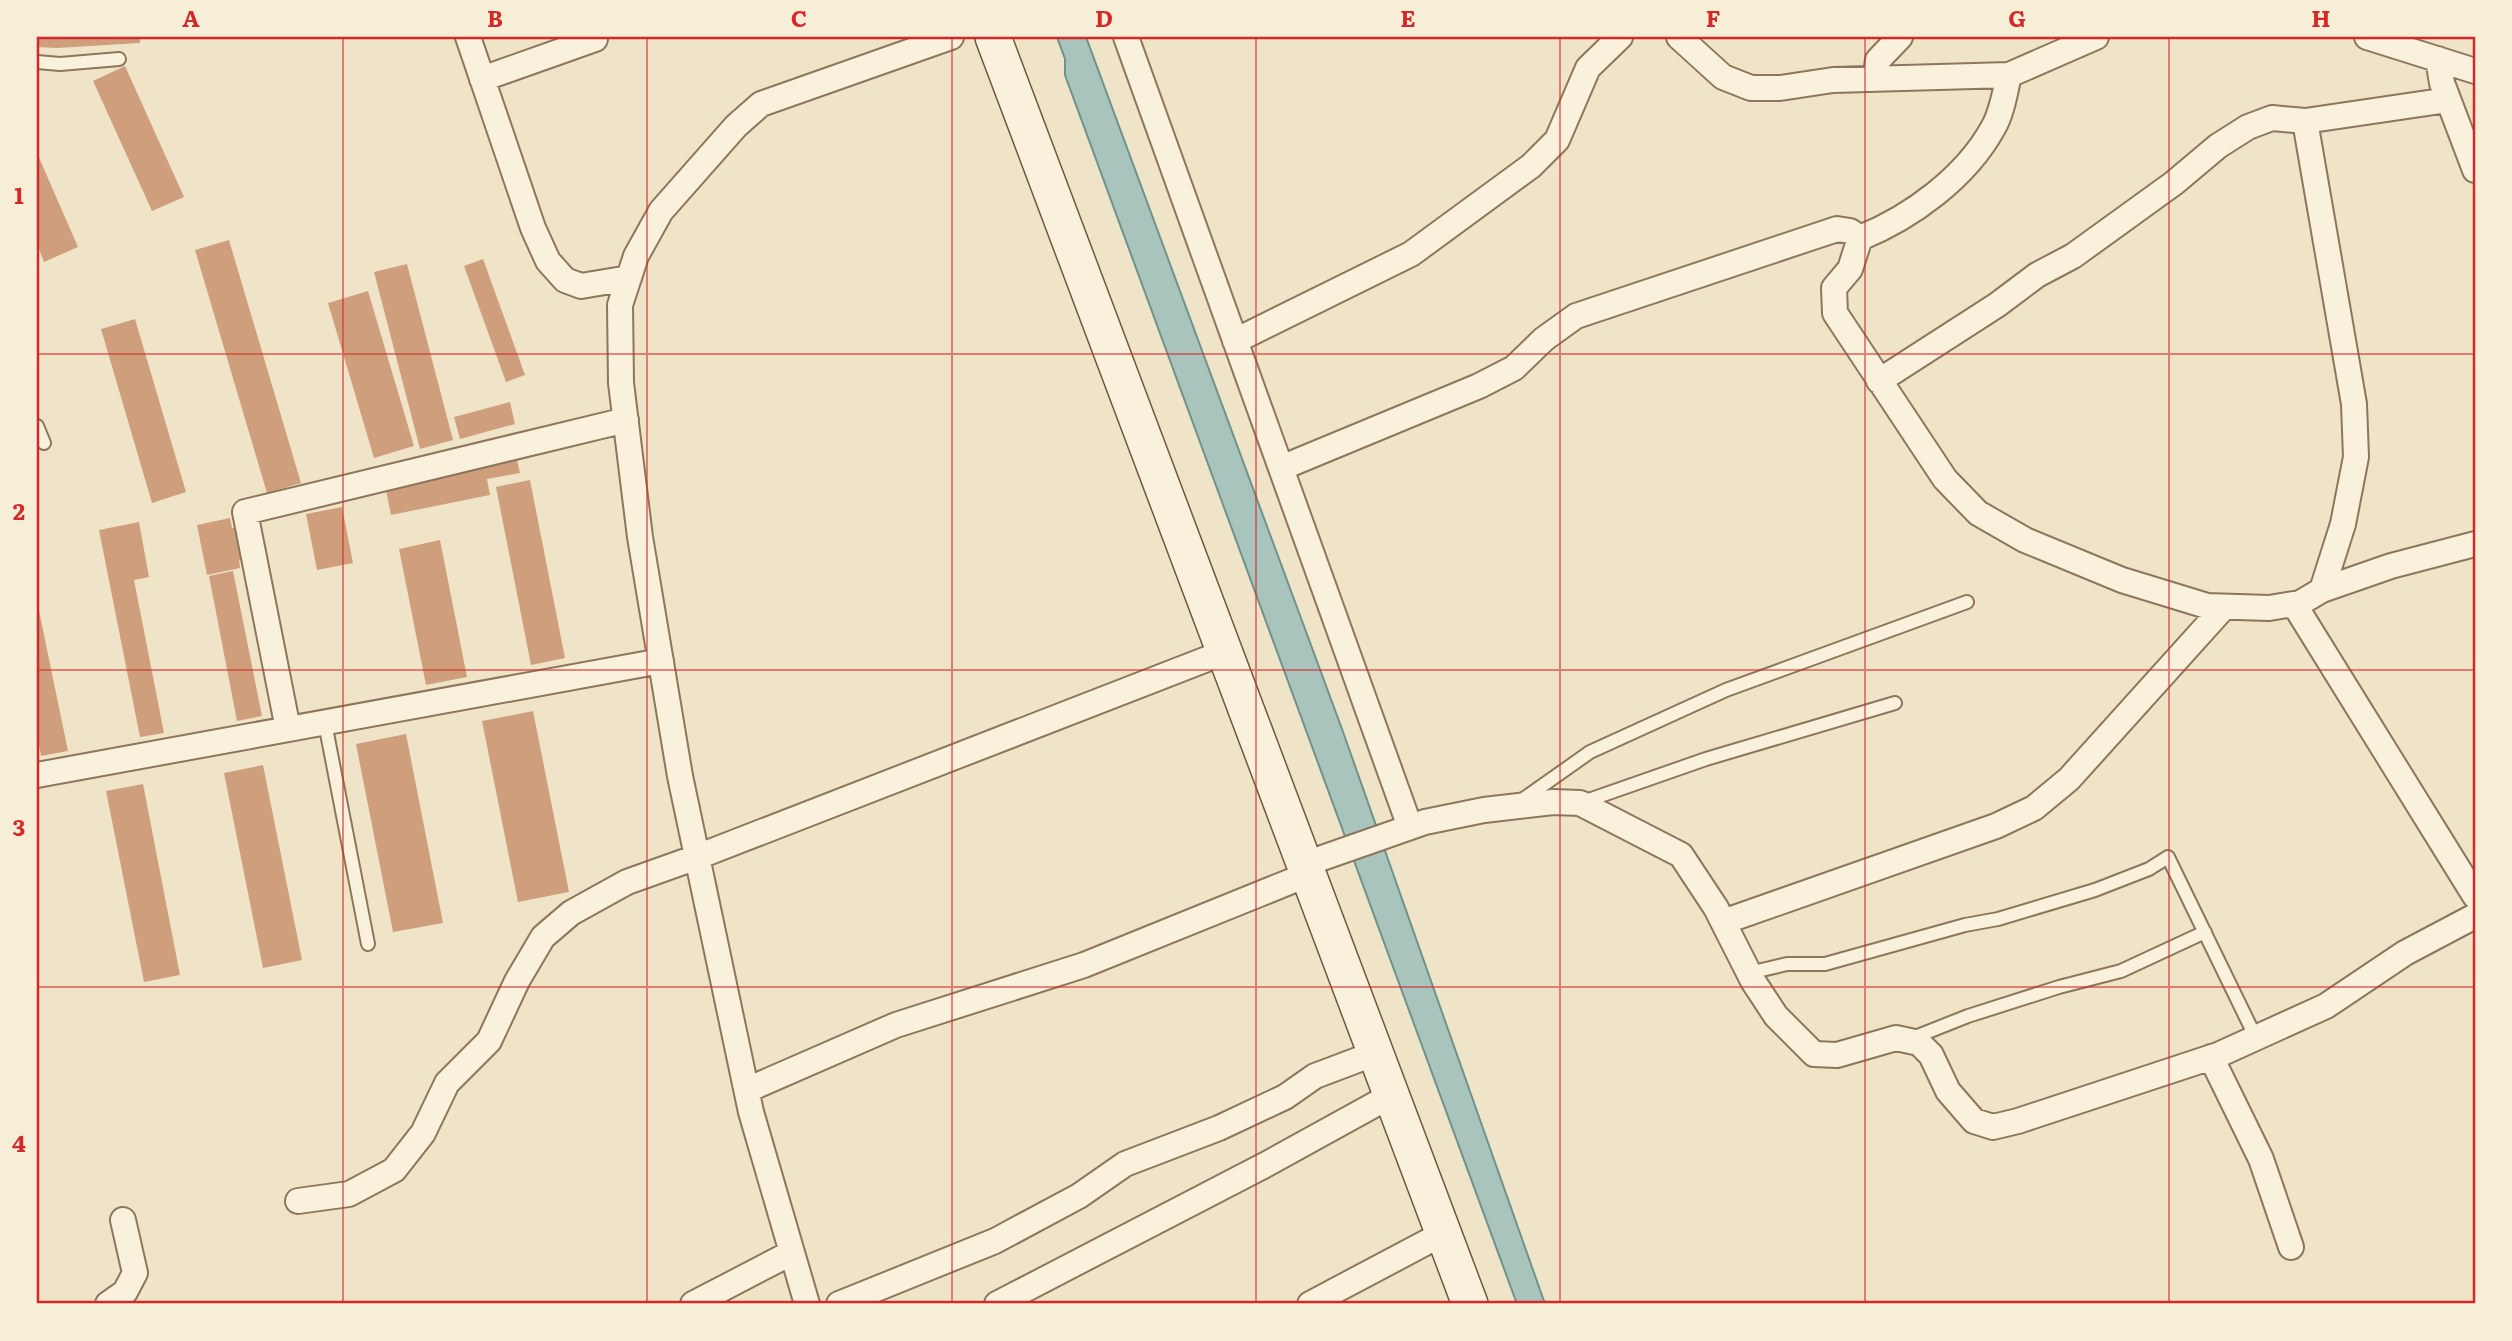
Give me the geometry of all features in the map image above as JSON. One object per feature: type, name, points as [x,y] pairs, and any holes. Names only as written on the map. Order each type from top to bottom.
[{"type":"main road","points":[[993,37],[1470,1304]]},
{"type":"street","points":[[468,37],[533,228],[548,261],[565,280],[581,286],[629,278]]},
{"type":"street","points":[[807,1304],[747,1090],[680,776],[640,537],[621,383],[620,306],[636,256],[661,211],[736,126],[761,104],[951,37]]},
{"type":"street","points":[[1126,37],[1410,827]]},
{"type":"street","points":[[1236,341],[1411,254],[1531,166],[1557,140],[1588,68],[1620,37]]},
{"type":"street","points":[[1679,37],[1723,77],[1751,88],[1780,88],[1833,80],[2009,75],[2096,37]]},
{"type":"street","points":[[1875,79],[1878,60],[1900,37]]},
{"type":"street","points":[[2367,37],[2475,71]]},
{"type":"street","points":[[482,79],[595,39]]},
{"type":"street","points":[[2438,59],[2442,83],[2475,170]]},
{"type":"street","points":[[1281,468],[1479,386],[1514,368],[1544,338],[1576,316],[1837,229],[1850,231],[1860,237],[1875,232],[1941,191],[1973,160],[1995,125],[2009,75]]},
{"type":"street","points":[[1879,381],[1997,305],[2037,275],[2073,256],[2174,183],[2218,146],[2248,127],[2272,118],[2305,121],[2448,100]]},
{"type":"street","points":[[2305,121],[2354,404],[2356,457],[2343,524],[2322,590]]},
{"type":"street","points":[[1860,237],[1850,269],[1834,288],[1835,313],[1945,479],[1978,513],[2025,540],[2122,580],[2207,606],[2269,608],[2300,603],[2322,590],[2390,566],[2475,544]]},
{"type":"street","points":[[288,729],[245,512],[626,420]]},
{"type":"street","points":[[2294,604],[2417,798],[2475,896]]},
{"type":"street","points":[[1723,922],[1996,826],[2034,808],[2069,779],[2224,607]]},
{"type":"street","points":[[298,1201],[349,1194],[394,1170],[423,1133],[447,1083],[489,1041],[517,981],[543,937],[571,912],[627,882],[1225,652]]},
{"type":"street","points":[[37,775],[661,662]]},
{"type":"street","points":[[747,1090],[896,1025],[1084,965],[1410,827],[1425,822],[1553,802],[1580,803],[1681,855],[1723,922],[1749,973],[1776,1016],[1814,1054],[1837,1055],[1896,1038],[1919,1043],[1931,1055],[1948,1091],[1974,1121],[1993,1127],[2211,1057],[2256,1038],[2326,1006],[2405,953],[2475,916]]},
{"type":"street","points":[[839,1304],[995,1241],[1079,1196],[1125,1164],[1219,1128],[1285,1097],[1315,1076],[1376,1053]]},
{"type":"street","points":[[2211,1057],[2261,1159],[2291,1247]]},
{"type":"street","points":[[997,1304],[1254,1171],[1392,1095]]},
{"type":"street","points":[[108,1304],[125,1292],[135,1273],[123,1220]]},
{"type":"street","points":[[1310,1304],[1444,1233]]},
{"type":"street","points":[[693,1304],[791,1253]]},
{"type":"lane","points":[[37,62],[60,64],[119,59]]},
{"type":"lane","points":[[37,426],[44,443]]},
{"type":"lane","points":[[1514,807],[1590,752],[1726,690],[1967,602]]},
{"type":"lane","points":[[1580,803],[1706,759],[1895,703]]},
{"type":"lane","points":[[325,723],[368,944]]},
{"type":"lane","points":[[1749,973],[1787,964],[1825,964],[1965,925],[1998,919],[2095,890],[2148,870],[2168,857],[2256,1038]]},
{"type":"lane","points":[[1906,1040],[1994,1008],[2121,971],[2204,932]]},
{"type":"water","points":[[1057,37],[1086,37],[1342,729],[1545,1304],[1517,1304],[1065,75],[1065,59]]},
{"type":"building","points":[[37,37],[140,37],[140,43],[37,47]]},
{"type":"building","points":[[125,66],[184,197],[152,211],[93,81]]},
{"type":"building","points":[[37,153],[78,247],[44,262],[37,244]]},
{"type":"building","points":[[229,240],[301,483],[267,493],[195,250]]},
{"type":"building","points":[[483,259],[525,375],[506,382],[464,266]]},
{"type":"building","points":[[407,264],[453,440],[420,449],[374,272]]},
{"type":"building","points":[[368,291],[414,446],[374,458],[328,303]]},
{"type":"building","points":[[135,319],[186,492],[152,503],[101,329]]},
{"type":"building","points":[[510,402],[515,424],[460,439],[454,417]]},
{"type":"building","points":[[517,460],[520,473],[487,479],[490,495],[391,515],[385,485]]},
{"type":"building","points":[[530,480],[565,658],[531,665],[496,487]]},
{"type":"building","points":[[342,507],[353,563],[317,570],[306,514]]},
{"type":"building","points":[[230,518],[232,528],[237,527],[244,559],[239,560],[240,568],[207,575],[197,525]]},
{"type":"building","points":[[139,522],[149,577],[134,580],[164,733],[140,737],[99,530]]},
{"type":"building","points":[[440,540],[467,677],[426,685],[399,549]]},
{"type":"building","points":[[233,571],[262,716],[237,721],[209,576]]},
{"type":"building","points":[[37,601],[68,751],[41,756],[37,734]]},
{"type":"building","points":[[533,711],[569,892],[518,902],[482,721]]},
{"type":"building","points":[[406,734],[443,923],[393,932],[356,744]]},
{"type":"building","points":[[263,765],[302,960],[263,968],[224,773]]},
{"type":"building","points":[[143,784],[180,975],[144,982],[106,791]]}]
